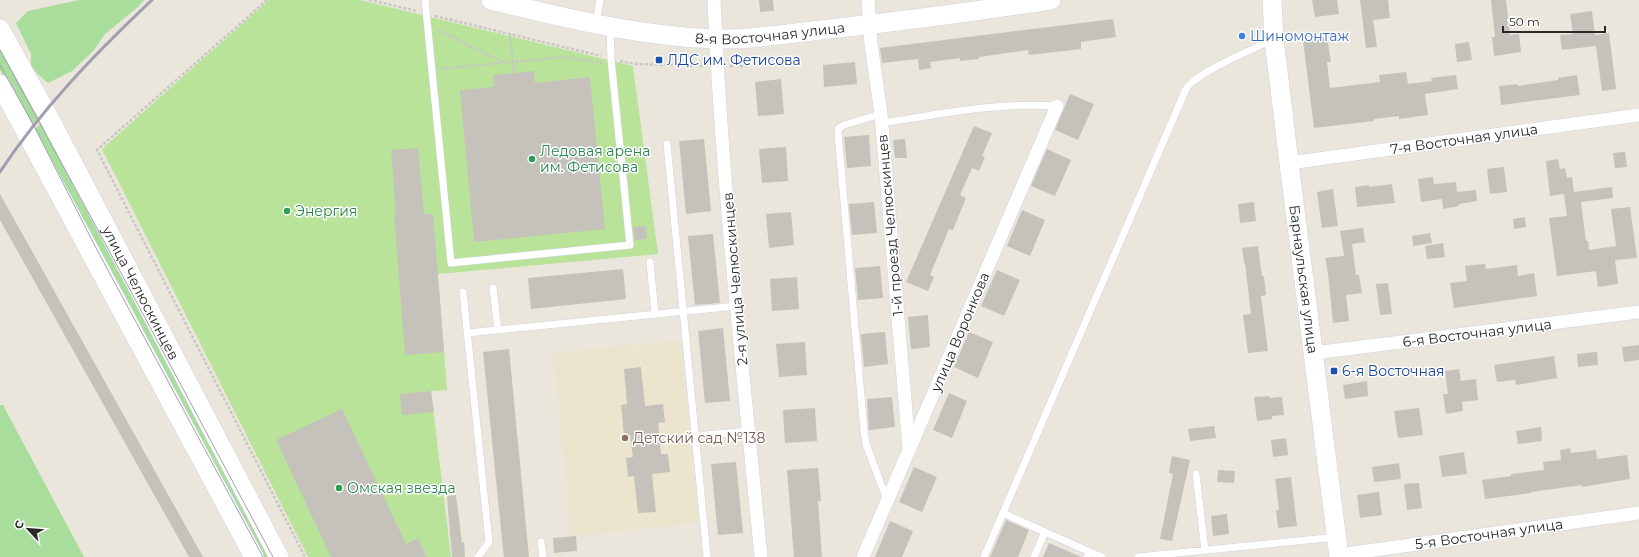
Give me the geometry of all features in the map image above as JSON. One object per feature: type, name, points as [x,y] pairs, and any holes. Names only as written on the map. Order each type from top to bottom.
[{"type":"main road","name":"8-я Восточная улица","points":[[491,0],[603,25],[659,34],[716,39],[746,38],[870,24],[985,5],[1051,0]]},
{"type":"main road","name":"Барнаульская улица","points":[[1272,0],[1274,39],[1338,550]]},
{"type":"main road","name":"улица Челюскинцев","points":[[0,29],[280,557]]},
{"type":"main road","name":"улица Челюскинцев","points":[[0,84],[254,557]]},
{"type":"street","name":"2-я улица Челюскинцев","points":[[714,0],[717,66],[737,306],[761,557]]},
{"type":"street","name":"1-й проезд Челюскинцев","points":[[868,0],[881,118],[909,450]]},
{"type":"street","name":"улица Воронкова","points":[[862,557],[1057,106]]},
{"type":"street","name":"7-я Восточная улица","points":[[1289,163],[1639,115]]},
{"type":"street","name":"6-я Восточная улица","points":[[1314,353],[1639,312]]},
{"type":"street","name":"5-я Восточная улица","points":[[1338,550],[1639,513]]},
{"type":"lane","points":[[424,0],[451,263],[630,245],[611,61],[603,25],[600,0]]},
{"type":"lane","points":[[984,557],[1186,89],[1193,80],[1274,39]]},
{"type":"lane","points":[[887,500],[866,444],[864,431],[838,133],[839,128],[844,125],[881,118],[988,107],[1030,104],[1057,106]]},
{"type":"lane","points":[[666,144],[707,557]]},
{"type":"lane","points":[[650,262],[655,314]]},
{"type":"lane","points":[[493,288],[498,330]]},
{"type":"lane","points":[[463,292],[489,542],[478,557]]},
{"type":"lane","points":[[467,333],[737,306]]},
{"type":"lane","points":[[695,436],[749,431]]},
{"type":"lane","points":[[1196,474],[1205,550]]},
{"type":"lane","points":[[1003,513],[1088,554],[1102,557]]},
{"type":"lane","points":[[1034,557],[1044,532]]},
{"type":"lane","points":[[541,542],[543,557]]},
{"type":"lane","points":[[1138,557],[1205,550],[1338,550]]},
{"type":"path","points":[[267,0],[98,150],[305,557]]},
{"type":"path","points":[[369,0],[510,34],[611,61]]},
{"type":"path","points":[[427,24],[505,63]]},
{"type":"path","points":[[510,34],[514,73]]},
{"type":"path","points":[[432,70],[563,57],[636,64],[747,66]]},
{"type":"shaded area","name":"Детский сад №138","points":[[680,340],[698,523],[571,536],[553,353]]},
{"type":"green space","points":[[79,0],[144,0],[139,6],[105,34],[94,50],[72,71],[48,83],[31,68],[31,54],[16,23],[28,11]]},
{"type":"green space","points":[[269,0],[360,0],[633,66],[658,254],[438,274],[447,390],[431,391],[451,557],[308,557],[102,149]]},
{"type":"green space","points":[[0,46],[39,117],[30,126],[0,70]]},
{"type":"green space","points":[[41,122],[274,557],[261,557],[34,131]]},
{"type":"green space","points":[[0,405],[3,405],[84,557],[0,557]]},
{"type":"building","points":[[759,0],[773,0],[774,11],[760,12]]},
{"type":"building","points":[[1312,0],[1337,0],[1339,14],[1315,17]]},
{"type":"building","points":[[1360,0],[1388,0],[1390,18],[1373,20],[1377,47],[1366,48]]},
{"type":"building","points":[[1491,0],[1506,0],[1510,35],[1519,34],[1521,52],[1494,56],[1492,37],[1495,37]]},
{"type":"building","points":[[1592,11],[1595,35],[1609,33],[1616,89],[1602,91],[1596,46],[1562,50],[1560,35],[1573,34],[1570,14]]},
{"type":"building","points":[[1113,19],[1116,37],[1081,42],[1081,49],[1029,55],[1028,50],[960,61],[960,58],[930,62],[931,68],[919,70],[918,59],[882,63],[880,48]]},
{"type":"building","points":[[1327,37],[1331,62],[1327,62],[1330,88],[1380,82],[1379,75],[1406,72],[1408,84],[1432,81],[1431,78],[1456,75],[1458,89],[1425,94],[1428,115],[1399,119],[1399,116],[1374,119],[1374,121],[1314,128],[1303,41]]},
{"type":"building","points":[[1469,42],[1472,60],[1457,62],[1455,44]]},
{"type":"building","points":[[855,62],[857,84],[824,87],[823,65]]},
{"type":"building","name":"Ледовая арена им. Фетисова","points":[[534,71],[535,83],[590,77],[605,229],[474,242],[460,90],[494,87],[493,75]]},
{"type":"building","points":[[1577,75],[1580,95],[1501,105],[1499,86],[1518,84],[1518,86],[1558,80],[1558,78]]},
{"type":"building","points":[[781,79],[784,114],[758,116],[755,82]]},
{"type":"building","points":[[1070,94],[1094,104],[1078,140],[1055,130]]},
{"type":"building","points":[[974,126],[992,133],[982,156],[985,157],[979,171],[972,168],[960,195],[966,198],[953,230],[949,229],[930,275],[934,277],[928,291],[906,282]]},
{"type":"building","points":[[869,135],[871,166],[847,168],[844,137]]},
{"type":"building","points":[[704,139],[711,211],[686,214],[679,141]]},
{"type":"building","points":[[905,139],[907,158],[895,158],[893,140]]},
{"type":"building","points":[[786,147],[788,181],[762,183],[759,149]]},
{"type":"building","points":[[418,148],[424,214],[433,214],[444,352],[405,355],[394,214],[396,214],[391,150]]},
{"type":"building","points":[[1047,149],[1071,160],[1055,196],[1031,186]]},
{"type":"building","points":[[1625,152],[1627,167],[1615,168],[1613,153]]},
{"type":"building","points":[[1558,159],[1560,169],[1565,168],[1567,178],[1572,177],[1574,192],[1612,187],[1613,198],[1581,202],[1586,241],[1588,241],[1589,250],[1616,246],[1611,209],[1630,207],[1637,258],[1615,260],[1618,284],[1598,287],[1596,271],[1557,276],[1549,218],[1567,216],[1564,194],[1550,196],[1546,161]]},
{"type":"building","points":[[1504,167],[1507,192],[1490,194],[1487,169]]},
{"type":"building","points":[[1433,177],[1434,184],[1456,182],[1457,192],[1476,190],[1477,201],[1459,204],[1459,206],[1443,209],[1442,199],[1421,202],[1418,179]]},
{"type":"building","points":[[1392,184],[1395,203],[1357,207],[1355,187]]},
{"type":"building","points":[[1333,189],[1338,226],[1322,228],[1317,192]]},
{"type":"building","points":[[0,194],[203,557],[189,557],[0,220]]},
{"type":"building","points":[[874,202],[877,233],[852,235],[849,204]]},
{"type":"building","points":[[1254,202],[1256,221],[1240,223],[1238,204]]},
{"type":"building","points":[[1022,210],[1045,220],[1030,256],[1007,246]]},
{"type":"building","points":[[791,212],[794,245],[769,248],[766,214]]},
{"type":"building","points":[[1525,217],[1526,227],[1514,229],[1513,219]]},
{"type":"building","points":[[646,226],[647,239],[635,240],[633,227]]},
{"type":"building","points":[[1363,228],[1365,242],[1352,244],[1356,275],[1359,275],[1362,293],[1346,295],[1349,321],[1333,323],[1325,258],[1344,256],[1340,231]]},
{"type":"building","points":[[1430,233],[1432,243],[1413,246],[1412,236]]},
{"type":"building","points":[[713,234],[720,303],[695,305],[688,236]]},
{"type":"building","points":[[1443,243],[1445,257],[1427,259],[1425,246]]},
{"type":"building","points":[[1258,246],[1266,295],[1261,296],[1268,351],[1248,353],[1243,315],[1251,314],[1242,248]]},
{"type":"building","points":[[1485,264],[1486,269],[1517,265],[1518,276],[1534,273],[1537,296],[1454,308],[1450,283],[1467,281],[1465,266]]},
{"type":"building","points":[[880,266],[883,298],[858,300],[855,268]]},
{"type":"building","points":[[623,269],[626,299],[531,309],[528,278]]},
{"type":"building","points":[[997,270],[1020,280],[1004,316],[981,306]]},
{"type":"building","points":[[797,277],[799,309],[772,311],[770,279]]},
{"type":"building","points":[[1388,283],[1392,314],[1380,315],[1376,284]]},
{"type":"building","points":[[928,315],[930,347],[911,349],[908,317]]},
{"type":"building","points":[[723,328],[730,401],[705,403],[698,331]]},
{"type":"building","points":[[885,332],[888,364],[864,367],[861,334]]},
{"type":"building","points":[[969,332],[993,342],[978,378],[954,367]]},
{"type":"building","points":[[805,342],[807,375],[779,377],[776,344]]},
{"type":"building","points":[[1639,345],[1639,360],[1624,362],[1622,347]]},
{"type":"building","points":[[509,349],[529,557],[504,557],[483,352]]},
{"type":"building","points":[[1597,352],[1598,365],[1578,367],[1577,354]]},
{"type":"building","points":[[1554,356],[1557,378],[1516,385],[1515,380],[1497,382],[1494,365]]},
{"type":"building","points":[[641,367],[645,406],[663,404],[665,422],[658,423],[661,454],[668,454],[670,472],[652,474],[656,512],[638,513],[634,476],[628,477],[626,458],[633,457],[630,435],[624,436],[621,405],[627,404],[624,369]]},
{"type":"building","points":[[1459,369],[1461,381],[1476,379],[1478,400],[1462,402],[1463,411],[1446,414],[1443,394],[1448,394],[1445,371]]},
{"type":"building","points":[[1367,381],[1368,396],[1345,399],[1343,385]]},
{"type":"building","points":[[431,391],[434,412],[402,415],[400,394]]},
{"type":"building","points":[[949,393],[967,401],[952,438],[933,430]]},
{"type":"building","points":[[1269,396],[1270,398],[1282,397],[1284,415],[1272,416],[1272,419],[1257,421],[1254,397]]},
{"type":"building","points":[[892,397],[895,427],[869,430],[867,399]]},
{"type":"building","points":[[815,408],[817,441],[785,443],[783,410]]},
{"type":"building","points":[[1419,408],[1423,435],[1398,438],[1394,411]]},
{"type":"building","name":"Омская звезда","points":[[342,409],[406,544],[418,538],[427,557],[331,557],[276,440]]},
{"type":"building","points":[[1214,426],[1216,438],[1190,441],[1188,429]]},
{"type":"building","points":[[1541,427],[1542,441],[1518,444],[1516,431]]},
{"type":"building","points":[[1286,438],[1288,455],[1273,457],[1271,440]]},
{"type":"building","points":[[1570,448],[1571,453],[1596,450],[1597,459],[1627,455],[1630,479],[1582,487],[1582,485],[1485,499],[1482,480],[1511,476],[1511,474],[1544,470],[1543,462],[1561,460],[1560,450]]},
{"type":"building","points":[[1464,452],[1467,474],[1442,477],[1439,456]]},
{"type":"building","points":[[1172,456],[1190,460],[1172,541],[1160,539],[1173,474],[1169,473]]},
{"type":"building","points":[[736,462],[743,533],[718,535],[711,464]]},
{"type":"building","points":[[1399,463],[1401,479],[1374,482],[1372,467]]},
{"type":"building","points":[[914,467],[937,477],[922,512],[899,502]]},
{"type":"building","points":[[818,468],[821,501],[818,501],[822,557],[794,557],[787,470]]},
{"type":"building","points":[[1218,470],[1235,471],[1234,483],[1217,482]]},
{"type":"building","points":[[1291,477],[1297,526],[1278,528],[1276,510],[1279,510],[1275,479]]},
{"type":"building","points":[[1419,483],[1422,508],[1407,510],[1404,484]]},
{"type":"building","points":[[1379,492],[1382,515],[1360,518],[1357,495]]},
{"type":"building","points":[[456,495],[465,557],[452,557],[447,496]]},
{"type":"building","points":[[1227,514],[1229,534],[1213,536],[1211,516]]},
{"type":"building","points":[[1006,520],[1029,530],[1018,557],[990,557]]},
{"type":"building","points":[[890,521],[913,531],[902,557],[875,557]]},
{"type":"building","points":[[576,536],[577,551],[554,553],[553,538]]},
{"type":"building","points":[[1049,543],[1081,557],[1043,557]]},
{"type":"tram line","points":[[0,50],[273,557]]},
{"type":"tram line","points":[[0,65],[34,126],[96,248],[263,557]]},
{"type":"railway","points":[[0,172],[16,148],[52,103],[91,60],[152,0]]},
{"type":"place","name":"Шиномонтаж","points":[[1242,36]]},
{"type":"place","name":"ЛДС им. Фетисова","points":[[659,60]]},
{"type":"place","name":"Ледовая арена им. Фетисова","points":[[532,159]]},
{"type":"place","name":"Энергия","points":[[287,211]]},
{"type":"place","name":"6-я Восточная","points":[[1334,371]]},
{"type":"place","name":"Детский сад №138","points":[[625,438]]},
{"type":"place","name":"Омская звезда","points":[[339,488]]}]
